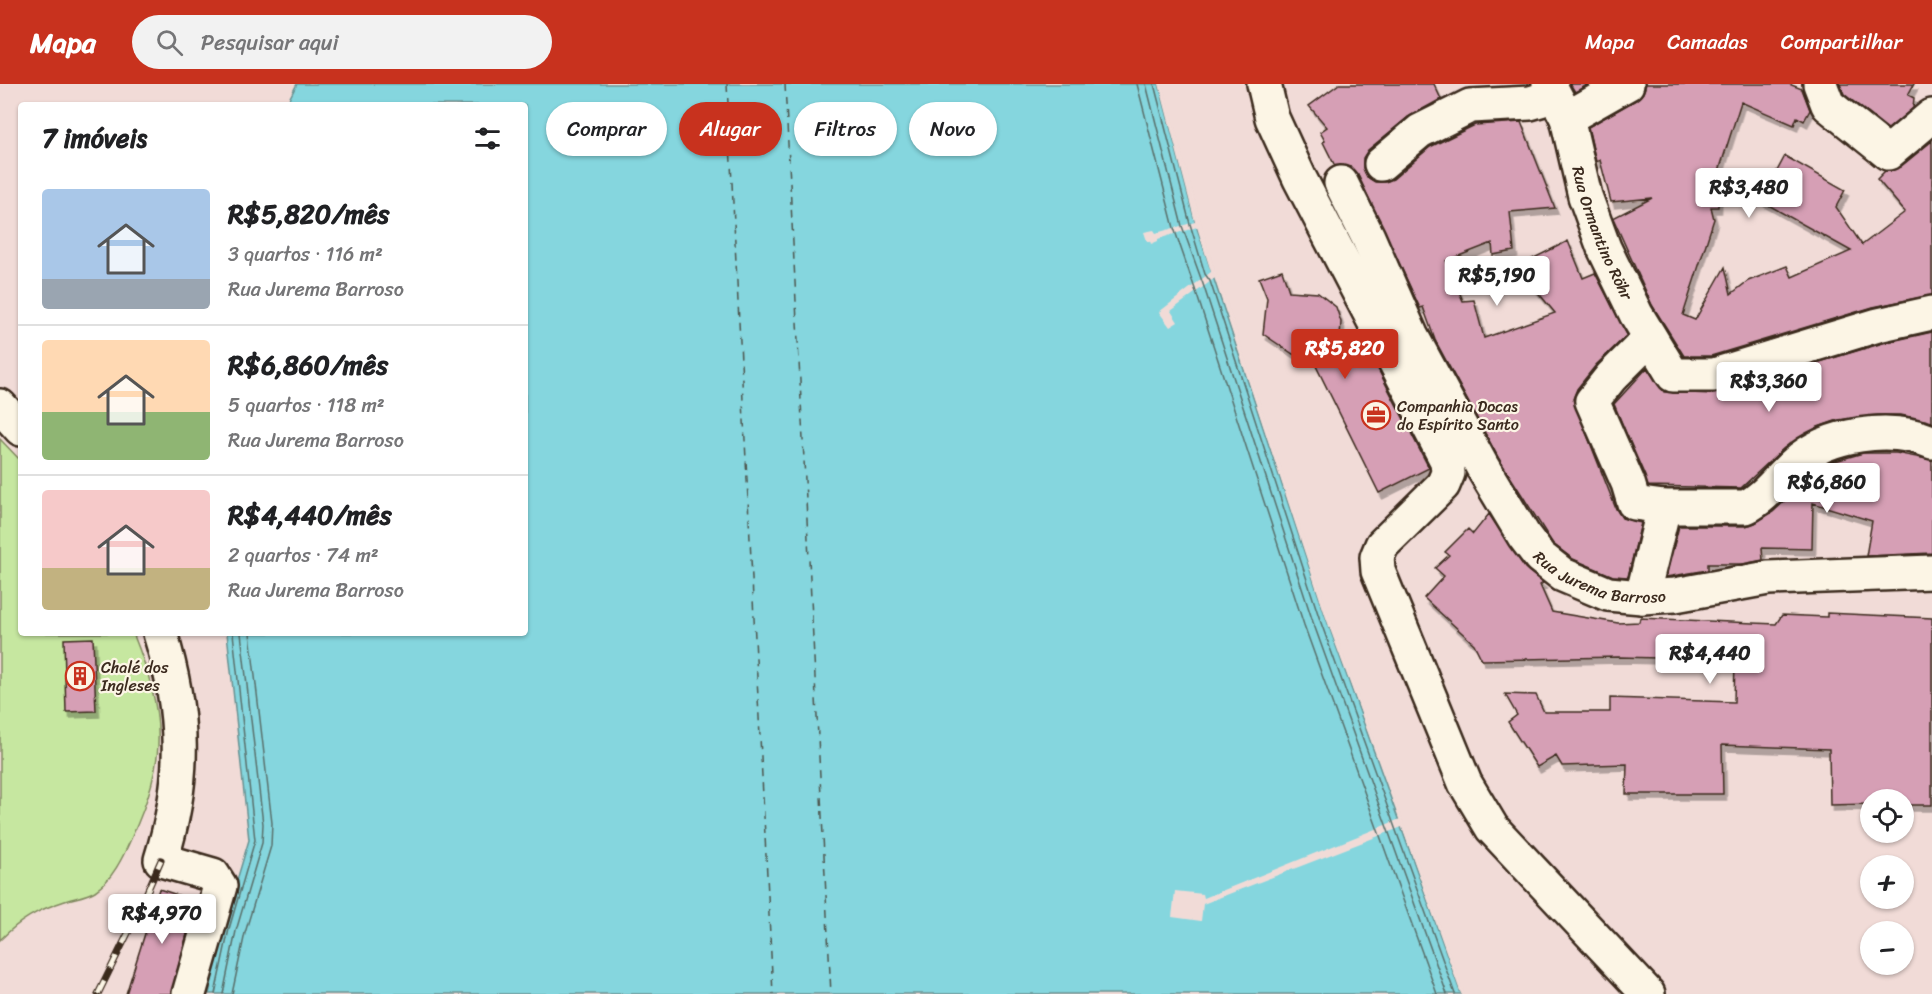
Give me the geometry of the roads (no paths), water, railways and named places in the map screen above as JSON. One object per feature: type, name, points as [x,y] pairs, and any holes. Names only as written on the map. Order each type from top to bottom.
[{"type":"street","points":[[1264,84],[1272,118],[1300,179],[1447,461],[1448,473],[1443,485],[1382,545],[1377,557],[1378,571],[1461,773],[1492,828],[1648,994]]},
{"type":"street","points":[[1381,164],[1420,131],[1470,106],[1530,103],[1627,84]]},
{"type":"street","points":[[1820,84],[1828,105],[1888,153],[1932,116]]},
{"type":"street","name":"Rua Ormantino Röhr","points":[[1557,99],[1594,224],[1625,294],[1673,375],[1714,375],[1878,325],[1932,313]]},
{"type":"street","name":"Rua Jurema Barroso","points":[[1341,183],[1405,320],[1483,468],[1524,536],[1540,556],[1563,575],[1608,594],[1642,597],[1675,595],[1768,578],[1932,572]]},
{"type":"street","points":[[1650,338],[1611,377],[1592,401],[1628,483],[1634,503],[1664,507],[1746,507],[1758,501],[1795,463],[1814,450],[1858,433],[1904,436],[1932,442]]},
{"type":"street","points":[[0,406],[18,426]]},
{"type":"street","points":[[1642,597],[1664,507]]},
{"type":"street","points":[[161,636],[177,696],[180,732],[176,802],[161,860],[213,875],[220,886],[189,994]]},
{"type":"water","points":[[297,84],[1159,84],[1195,222],[1326,618],[1461,994],[209,994],[223,927],[249,840],[227,636],[528,636],[528,102],[288,102]]},
{"type":"railway","points":[[98,994],[161,860]]},
{"type":"place","name":"Companhia Docas do Espírito Santo","points":[[1376,415]]},
{"type":"place","name":"Chalé dos Ingleses","points":[[80,676]]}]
